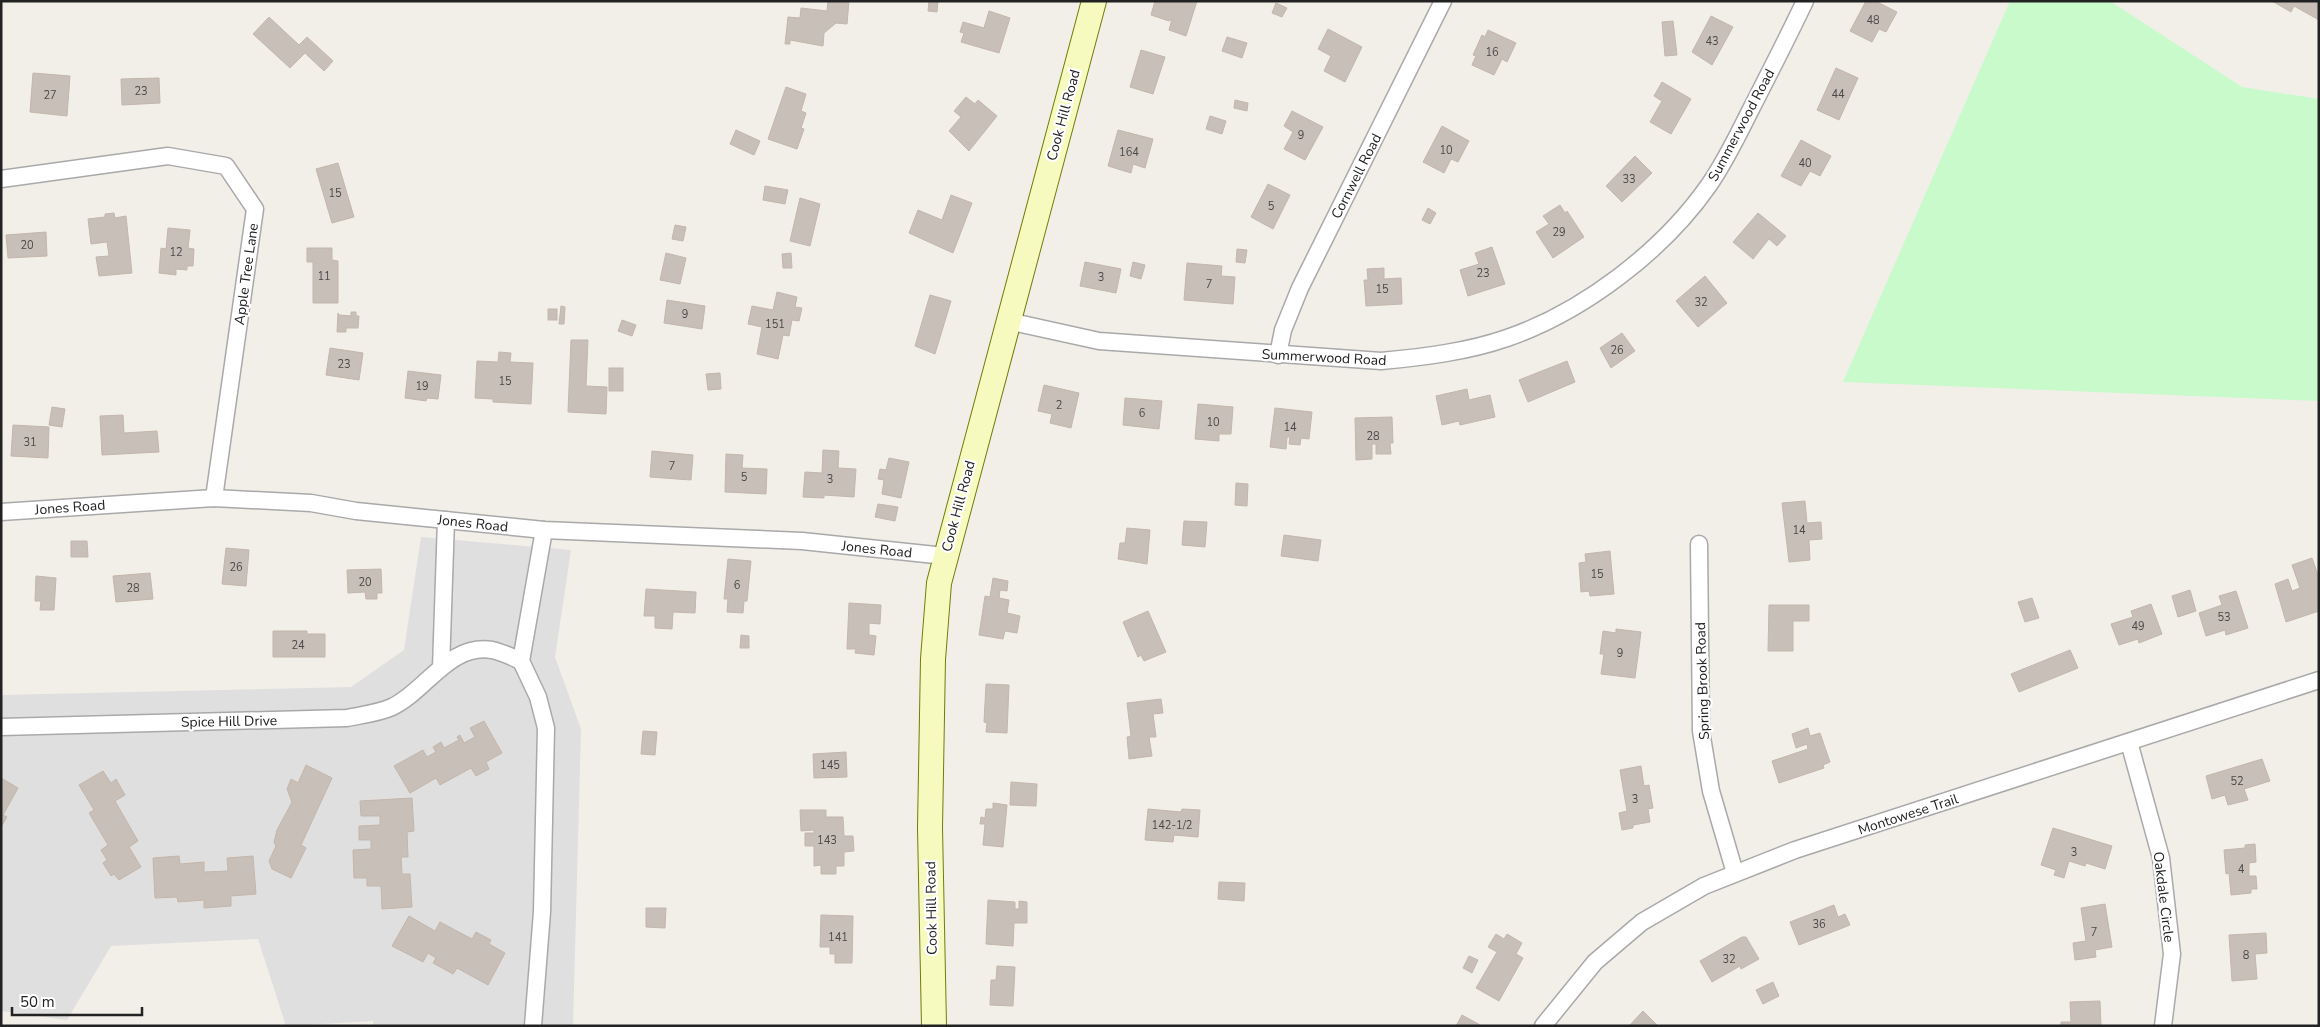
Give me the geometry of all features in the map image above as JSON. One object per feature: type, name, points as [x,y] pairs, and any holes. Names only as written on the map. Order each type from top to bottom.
[{"type":"street","name":"Cook Hill Road","points":[[934,1026],[930,872],[932,659],[939,583],[1094,1]]},
{"type":"street","name":"Cornwell Road","points":[[1278,355],[1283,330],[1300,288],[1443,1]]},
{"type":"street","name":"Summerwood Road","points":[[1008,321],[1099,341],[1381,361],[1428,357],[1507,338],[1592,296],[1641,258],[1674,227],[1708,186],[1729,152],[1805,1]]},
{"type":"street","name":"Apple Tree Lane","points":[[1,179],[168,156],[226,166],[255,209],[214,498]]},
{"type":"street","name":"Jones Road","points":[[1,512],[214,498],[311,503],[356,511],[544,530],[802,541],[945,556]]},
{"type":"street","points":[[441,668],[446,520]]},
{"type":"street","points":[[533,1026],[542,912],[546,728],[538,696],[521,660],[544,530]]},
{"type":"street","name":"Spring Brook Road","points":[[1699,544],[1701,731],[1711,791],[1735,873]]},
{"type":"street","name":"Spice Hill Drive","points":[[1,727],[347,718],[392,707],[441,668],[467,651],[492,650],[521,660]]},
{"type":"street","name":"Montowese Trail","points":[[1543,1026],[1596,962],[1642,922],[1681,897],[1735,873],[1795,850],[2319,680]]},
{"type":"street","name":"Oakdale Circle","points":[[2129,742],[2161,858],[2172,954],[2163,1026]]},
{"type":"shaded area","points":[[421,537],[571,550],[555,657],[581,729],[573,1026],[373,1026],[373,1021],[286,1026],[258,939],[111,946],[67,1020],[1,1011],[1,695],[351,687],[404,650]]},
{"type":"green space","points":[[2010,1],[2110,1],[2242,87],[2319,99],[2319,401],[1843,382]]},
{"type":"building","points":[[828,1],[849,1],[847,24],[836,23],[824,33],[823,46],[790,40],[790,44],[785,44],[788,17],[800,18],[801,8],[827,11]]},
{"type":"building","points":[[929,1],[938,1],[937,12],[928,11]]},
{"type":"building","points":[[1155,1],[1197,1],[1186,36],[1169,30],[1172,19],[1169,21],[1151,15]]},
{"type":"building","points":[[1866,1],[1875,1],[1897,12],[1886,32],[1879,29],[1872,42],[1850,31]]},
{"type":"building","points":[[2272,1],[2319,1],[2319,20],[2294,6],[2291,12]]},
{"type":"building","points":[[1276,3],[1287,8],[1282,17],[1272,13]]},
{"type":"building","points":[[989,11],[1010,18],[999,53],[961,42],[964,33],[960,32],[963,22],[984,28]]},
{"type":"building","points":[[1711,16],[1733,27],[1712,65],[1692,52]]},
{"type":"building","points":[[269,17],[299,45],[307,37],[333,61],[324,71],[305,53],[290,68],[253,34]]},
{"type":"building","points":[[1673,21],[1677,55],[1665,56],[1662,22]]},
{"type":"building","points":[[1328,29],[1362,47],[1345,82],[1324,71],[1331,56],[1318,49]]},
{"type":"building","points":[[1488,30],[1516,43],[1507,62],[1502,59],[1494,75],[1472,65],[1476,56],[1473,55],[1482,35],[1485,37]]},
{"type":"building","points":[[1227,37],[1247,43],[1242,58],[1222,51]]},
{"type":"building","points":[[1141,50],[1165,57],[1153,94],[1130,87]]},
{"type":"building","points":[[1836,68],[1858,78],[1839,120],[1817,110]]},
{"type":"building","points":[[33,73],[70,76],[67,116],[30,112]]},
{"type":"building","points":[[159,78],[160,103],[122,105],[121,79]]},
{"type":"building","points":[[1662,82],[1691,99],[1671,134],[1650,122],[1662,101],[1654,96]]},
{"type":"building","points":[[786,87],[806,94],[801,111],[806,113],[801,128],[804,129],[797,149],[768,139]]},
{"type":"building","points":[[966,97],[975,104],[978,100],[997,116],[969,151],[949,131],[961,117],[954,111]]},
{"type":"building","points":[[1235,100],[1248,103],[1247,111],[1234,108]]},
{"type":"building","points":[[1292,111],[1323,127],[1305,160],[1284,149],[1293,132],[1284,126]]},
{"type":"building","points":[[1210,116],[1226,121],[1222,134],[1206,129]]},
{"type":"building","points":[[1442,126],[1469,141],[1458,162],[1451,159],[1444,173],[1423,162]]},
{"type":"building","points":[[736,130],[760,141],[754,155],[730,144]]},
{"type":"building","points":[[1118,130],[1153,139],[1145,168],[1133,164],[1131,173],[1108,166]]},
{"type":"building","points":[[1801,140],[1831,156],[1820,176],[1810,171],[1801,186],[1781,176]]},
{"type":"building","points":[[1635,156],[1652,173],[1622,202],[1606,186]]},
{"type":"building","points":[[338,163],[354,217],[332,223],[316,169]]},
{"type":"building","points":[[1268,184],[1290,195],[1273,229],[1251,217]]},
{"type":"building","points":[[765,186],[788,190],[785,204],[763,200]]},
{"type":"building","points":[[951,195],[972,203],[953,253],[909,233],[918,210],[942,220]]},
{"type":"building","points":[[800,198],[820,204],[810,246],[790,241]]},
{"type":"building","points":[[1560,205],[1565,213],[1567,211],[1584,237],[1553,258],[1536,232],[1549,224],[1543,216]]},
{"type":"building","points":[[1428,208],[1436,213],[1430,224],[1422,220]]},
{"type":"building","points":[[114,213],[115,218],[126,216],[132,273],[99,276],[96,257],[109,256],[107,242],[91,244],[88,219],[105,217],[105,214]]},
{"type":"building","points":[[1758,213],[1786,236],[1777,246],[1769,239],[1753,259],[1733,242]]},
{"type":"building","points":[[675,225],[686,227],[683,241],[672,239]]},
{"type":"building","points":[[168,228],[190,230],[188,248],[194,249],[193,266],[187,266],[187,270],[176,269],[176,275],[159,273],[161,248],[166,249]]},
{"type":"building","points":[[46,232],[47,256],[8,258],[6,235]]},
{"type":"building","points":[[1492,247],[1505,284],[1468,296],[1460,270],[1479,264],[1475,253]]},
{"type":"building","points":[[307,248],[332,248],[332,260],[338,261],[338,303],[313,303],[313,262],[307,262]]},
{"type":"building","points":[[1237,249],[1247,250],[1245,263],[1236,262]]},
{"type":"building","points":[[666,253],[686,258],[680,284],[660,280]]},
{"type":"building","points":[[791,253],[792,268],[783,268],[782,254]]},
{"type":"building","points":[[1085,262],[1121,269],[1116,293],[1080,286]]},
{"type":"building","points":[[1133,262],[1145,265],[1141,279],[1130,276]]},
{"type":"building","points":[[1187,263],[1222,266],[1221,276],[1235,277],[1233,304],[1184,300]]},
{"type":"building","points":[[1384,268],[1384,279],[1401,278],[1402,304],[1366,306],[1364,280],[1368,280],[1367,269]]},
{"type":"building","points":[[1705,276],[1727,303],[1698,327],[1676,301]]},
{"type":"building","points":[[777,292],[797,297],[795,307],[802,308],[799,321],[792,320],[789,336],[783,335],[778,359],[757,354],[762,327],[748,324],[752,306],[773,310]]},
{"type":"building","points":[[930,295],[951,301],[935,354],[915,346]]},
{"type":"building","points":[[667,300],[705,306],[702,329],[664,323]]},
{"type":"building","points":[[561,306],[565,307],[564,324],[559,324]]},
{"type":"building","points":[[548,309],[557,309],[557,320],[548,320]]},
{"type":"building","points":[[351,312],[356,312],[356,316],[359,316],[358,328],[346,328],[346,332],[337,332],[338,313],[339,315],[351,316]]},
{"type":"building","points":[[622,320],[636,325],[632,336],[618,331]]},
{"type":"building","points":[[1622,333],[1635,351],[1611,368],[1600,348]]},
{"type":"building","points":[[571,340],[588,340],[586,386],[607,387],[606,414],[568,412]]},
{"type":"building","points":[[330,348],[363,353],[359,380],[326,375]]},
{"type":"building","points":[[499,352],[511,353],[510,362],[533,363],[531,404],[493,402],[493,399],[475,398],[477,361],[498,362]]},
{"type":"building","points":[[1567,361],[1575,382],[1528,402],[1519,380]]},
{"type":"building","points":[[609,368],[623,368],[623,391],[609,391]]},
{"type":"building","points":[[408,371],[441,375],[438,399],[427,398],[426,401],[405,398]]},
{"type":"building","points":[[720,373],[721,389],[708,390],[706,374]]},
{"type":"building","points":[[1044,385],[1079,393],[1071,428],[1050,423],[1052,414],[1038,411]]},
{"type":"building","points":[[1467,389],[1469,400],[1490,395],[1495,417],[1460,425],[1459,421],[1442,425],[1436,396]]},
{"type":"building","points":[[1125,398],[1162,401],[1159,429],[1123,425]]},
{"type":"building","points":[[1198,404],[1233,407],[1231,434],[1219,434],[1219,441],[1195,439]]},
{"type":"building","points":[[52,407],[65,409],[62,427],[49,425]]},
{"type":"building","points":[[1275,408],[1312,412],[1309,439],[1301,438],[1300,445],[1289,444],[1290,437],[1287,437],[1286,449],[1270,447]]},
{"type":"building","points":[[123,415],[124,433],[157,431],[159,452],[102,455],[100,416]]},
{"type":"building","points":[[1392,417],[1393,443],[1390,443],[1391,454],[1376,454],[1376,444],[1372,444],[1372,459],[1356,460],[1355,418]]},
{"type":"building","points":[[13,425],[49,427],[48,458],[11,456]]},
{"type":"building","points":[[823,450],[839,451],[838,468],[856,469],[854,497],[824,495],[824,498],[803,497],[805,472],[822,473]]},
{"type":"building","points":[[652,451],[693,455],[691,480],[650,477]]},
{"type":"building","points":[[726,454],[743,455],[742,468],[767,469],[766,494],[725,492]]},
{"type":"building","points":[[889,458],[909,462],[901,498],[882,494],[884,480],[878,479],[880,469],[886,470]]},
{"type":"building","points":[[1236,483],[1248,484],[1247,506],[1235,505]]},
{"type":"building","points":[[1805,501],[1807,523],[1821,522],[1822,539],[1809,540],[1810,560],[1789,562],[1782,503]]},
{"type":"building","points":[[878,504],[898,507],[895,521],[875,517]]},
{"type":"building","points":[[1184,521],[1207,522],[1205,547],[1182,545]]},
{"type":"building","points":[[1127,528],[1150,530],[1147,564],[1118,559],[1120,543],[1125,543]]},
{"type":"building","points":[[1284,535],[1321,540],[1318,561],[1281,556]]},
{"type":"building","points":[[71,541],[87,541],[88,557],[71,557]]},
{"type":"building","points":[[226,548],[249,550],[246,586],[222,584]]},
{"type":"building","points":[[1610,551],[1614,594],[1590,596],[1589,591],[1581,592],[1579,563],[1586,562],[1585,554]]},
{"type":"building","points":[[2312,558],[2319,578],[2319,611],[2286,622],[2275,584],[2288,579],[2292,591],[2300,588],[2292,565]]},
{"type":"building","points":[[728,559],[751,561],[747,601],[744,601],[743,613],[727,612],[728,599],[724,599]]},
{"type":"building","points":[[381,569],[382,593],[377,593],[377,599],[366,599],[365,592],[348,593],[347,570]]},
{"type":"building","points":[[150,573],[153,599],[116,602],[113,576]]},
{"type":"building","points":[[36,576],[56,578],[54,610],[40,610],[41,601],[35,601]]},
{"type":"building","points":[[993,578],[1008,581],[1007,591],[1000,590],[999,598],[1009,600],[1007,613],[1020,616],[1017,633],[1005,631],[1003,639],[979,635],[985,596],[990,597]]},
{"type":"building","points":[[646,589],[696,592],[695,613],[673,612],[672,629],[655,628],[655,616],[644,616]]},
{"type":"building","points":[[2190,590],[2196,611],[2178,617],[2172,596]]},
{"type":"building","points":[[2236,591],[2248,628],[2226,635],[2225,630],[2206,636],[2199,613],[2222,605],[2219,596]]},
{"type":"building","points":[[2032,598],[2039,618],[2025,622],[2018,602]]},
{"type":"building","points":[[849,603],[881,605],[880,624],[869,623],[869,635],[876,636],[874,655],[855,653],[856,649],[847,649]]},
{"type":"building","points":[[2151,604],[2162,634],[2139,643],[2138,639],[2119,645],[2111,624],[2133,617],[2131,611]]},
{"type":"building","points":[[1769,605],[1809,605],[1809,621],[1793,621],[1793,651],[1768,651]]},
{"type":"building","points":[[1148,611],[1166,652],[1144,661],[1141,655],[1138,657],[1123,622]]},
{"type":"building","points":[[1616,629],[1641,632],[1635,678],[1601,674],[1604,654],[1600,654],[1603,631],[1616,633]]},
{"type":"building","points":[[273,631],[307,631],[307,634],[325,634],[325,657],[273,657]]},
{"type":"building","points":[[741,635],[749,636],[749,648],[740,648]]},
{"type":"building","points":[[2070,650],[2078,668],[2019,692],[2011,674]]},
{"type":"building","points":[[986,684],[1009,685],[1007,733],[986,732],[987,723],[984,722]]},
{"type":"building","points":[[1161,699],[1163,713],[1153,714],[1156,737],[1149,737],[1152,756],[1129,759],[1127,737],[1131,736],[1127,703]]},
{"type":"building","points":[[484,721],[502,753],[486,762],[489,769],[476,776],[471,768],[440,785],[436,778],[410,793],[394,766],[423,750],[427,757],[436,752],[433,747],[441,742],[444,748],[459,740],[457,737],[460,735],[464,743],[475,737],[470,728]]},
{"type":"building","points":[[1808,728],[1810,736],[1820,733],[1830,762],[1823,765],[1824,768],[1779,783],[1772,761],[1808,749],[1807,744],[1796,748],[1792,734]]},
{"type":"building","points":[[643,731],[657,732],[655,755],[641,754]]},
{"type":"building","points":[[846,752],[847,777],[814,778],[813,754]]},
{"type":"building","points":[[2262,759],[2270,781],[2244,789],[2248,800],[2228,805],[2225,795],[2212,799],[2206,776]]},
{"type":"building","points":[[306,765],[332,778],[301,845],[306,848],[291,878],[272,869],[269,861],[276,846],[274,842],[277,830],[292,802],[287,789],[291,779],[298,783]]},
{"type":"building","points":[[1641,766],[1644,786],[1649,785],[1653,808],[1648,809],[1650,822],[1633,825],[1633,828],[1622,830],[1619,813],[1627,811],[1620,770]]},
{"type":"building","points":[[103,771],[111,783],[116,779],[125,795],[115,801],[138,841],[129,847],[141,867],[119,880],[114,874],[111,876],[103,863],[107,860],[101,850],[108,845],[89,813],[94,810],[79,785]]},
{"type":"building","points":[[1,778],[18,788],[3,815],[7,817],[1,827]]},
{"type":"building","points":[[1011,782],[1037,784],[1036,806],[1010,805]]},
{"type":"building","points":[[412,798],[414,831],[407,832],[408,857],[401,857],[402,874],[410,874],[412,907],[382,909],[381,886],[367,886],[367,878],[354,878],[353,850],[371,849],[371,840],[359,840],[359,826],[380,825],[380,816],[361,816],[360,801]]},
{"type":"building","points":[[993,803],[1007,805],[1003,847],[983,845],[985,824],[980,824],[981,817],[985,818],[986,809],[993,809]]},
{"type":"building","points":[[1148,809],[1181,812],[1182,809],[1200,810],[1198,837],[1174,835],[1173,842],[1145,840]]},
{"type":"building","points":[[800,810],[826,810],[826,817],[843,817],[844,836],[853,836],[854,851],[844,852],[844,866],[836,866],[836,874],[821,874],[821,865],[814,866],[814,846],[805,846],[805,833],[814,833],[814,830],[801,831]]},
{"type":"building","points":[[2053,828],[2112,846],[2105,869],[2086,863],[2085,866],[2069,861],[2064,878],[2054,875],[2056,870],[2041,865]]},
{"type":"building","points":[[2255,844],[2256,862],[2249,863],[2249,876],[2256,876],[2257,889],[2251,889],[2251,893],[2231,895],[2229,873],[2226,874],[2224,850],[2245,848],[2245,845]]},
{"type":"building","points":[[179,856],[180,864],[204,862],[204,872],[228,871],[227,858],[253,856],[256,894],[231,896],[231,906],[204,908],[204,900],[178,902],[177,897],[155,898],[153,858]]},
{"type":"building","points":[[1219,882],[1245,883],[1244,901],[1218,899]]},
{"type":"building","points":[[988,900],[1015,902],[1015,909],[1019,909],[1019,901],[1027,902],[1027,923],[1014,923],[1013,946],[986,944]]},
{"type":"building","points":[[2105,904],[2112,947],[2095,950],[2096,957],[2075,960],[2073,943],[2086,941],[2081,908]]},
{"type":"building","points":[[1834,905],[1838,917],[1845,914],[1850,925],[1799,945],[1790,922]]},
{"type":"building","points":[[646,908],[666,908],[665,928],[646,927]]},
{"type":"building","points":[[821,915],[853,916],[852,963],[835,963],[835,954],[830,954],[830,947],[820,947]]},
{"type":"building","points":[[409,916],[435,931],[440,922],[472,939],[476,932],[491,940],[489,944],[505,953],[488,985],[457,968],[453,974],[433,963],[436,958],[428,953],[423,962],[392,946]]},
{"type":"building","points":[[2266,933],[2267,953],[2255,954],[2257,979],[2232,981],[2229,935]]},
{"type":"building","points":[[1496,934],[1504,939],[1507,934],[1522,943],[1516,954],[1523,958],[1499,1001],[1476,988],[1497,952],[1488,947]]},
{"type":"building","points":[[1742,937],[1746,937],[1759,959],[1741,969],[1740,966],[1712,982],[1700,961]]},
{"type":"building","points":[[1469,956],[1478,960],[1472,973],[1463,968]]},
{"type":"building","points":[[997,966],[1015,967],[1013,1006],[990,1005],[991,980],[996,980]]},
{"type":"building","points":[[1773,982],[1779,996],[1763,1004],[1756,990]]},
{"type":"building","points":[[2100,1001],[2101,1026],[2061,1026],[2061,1022],[2071,1022],[2070,1002]]},
{"type":"building","points":[[1643,1011],[1658,1026],[1629,1026]]},
{"type":"building","points":[[1462,1015],[1482,1026],[1456,1026]]}]
